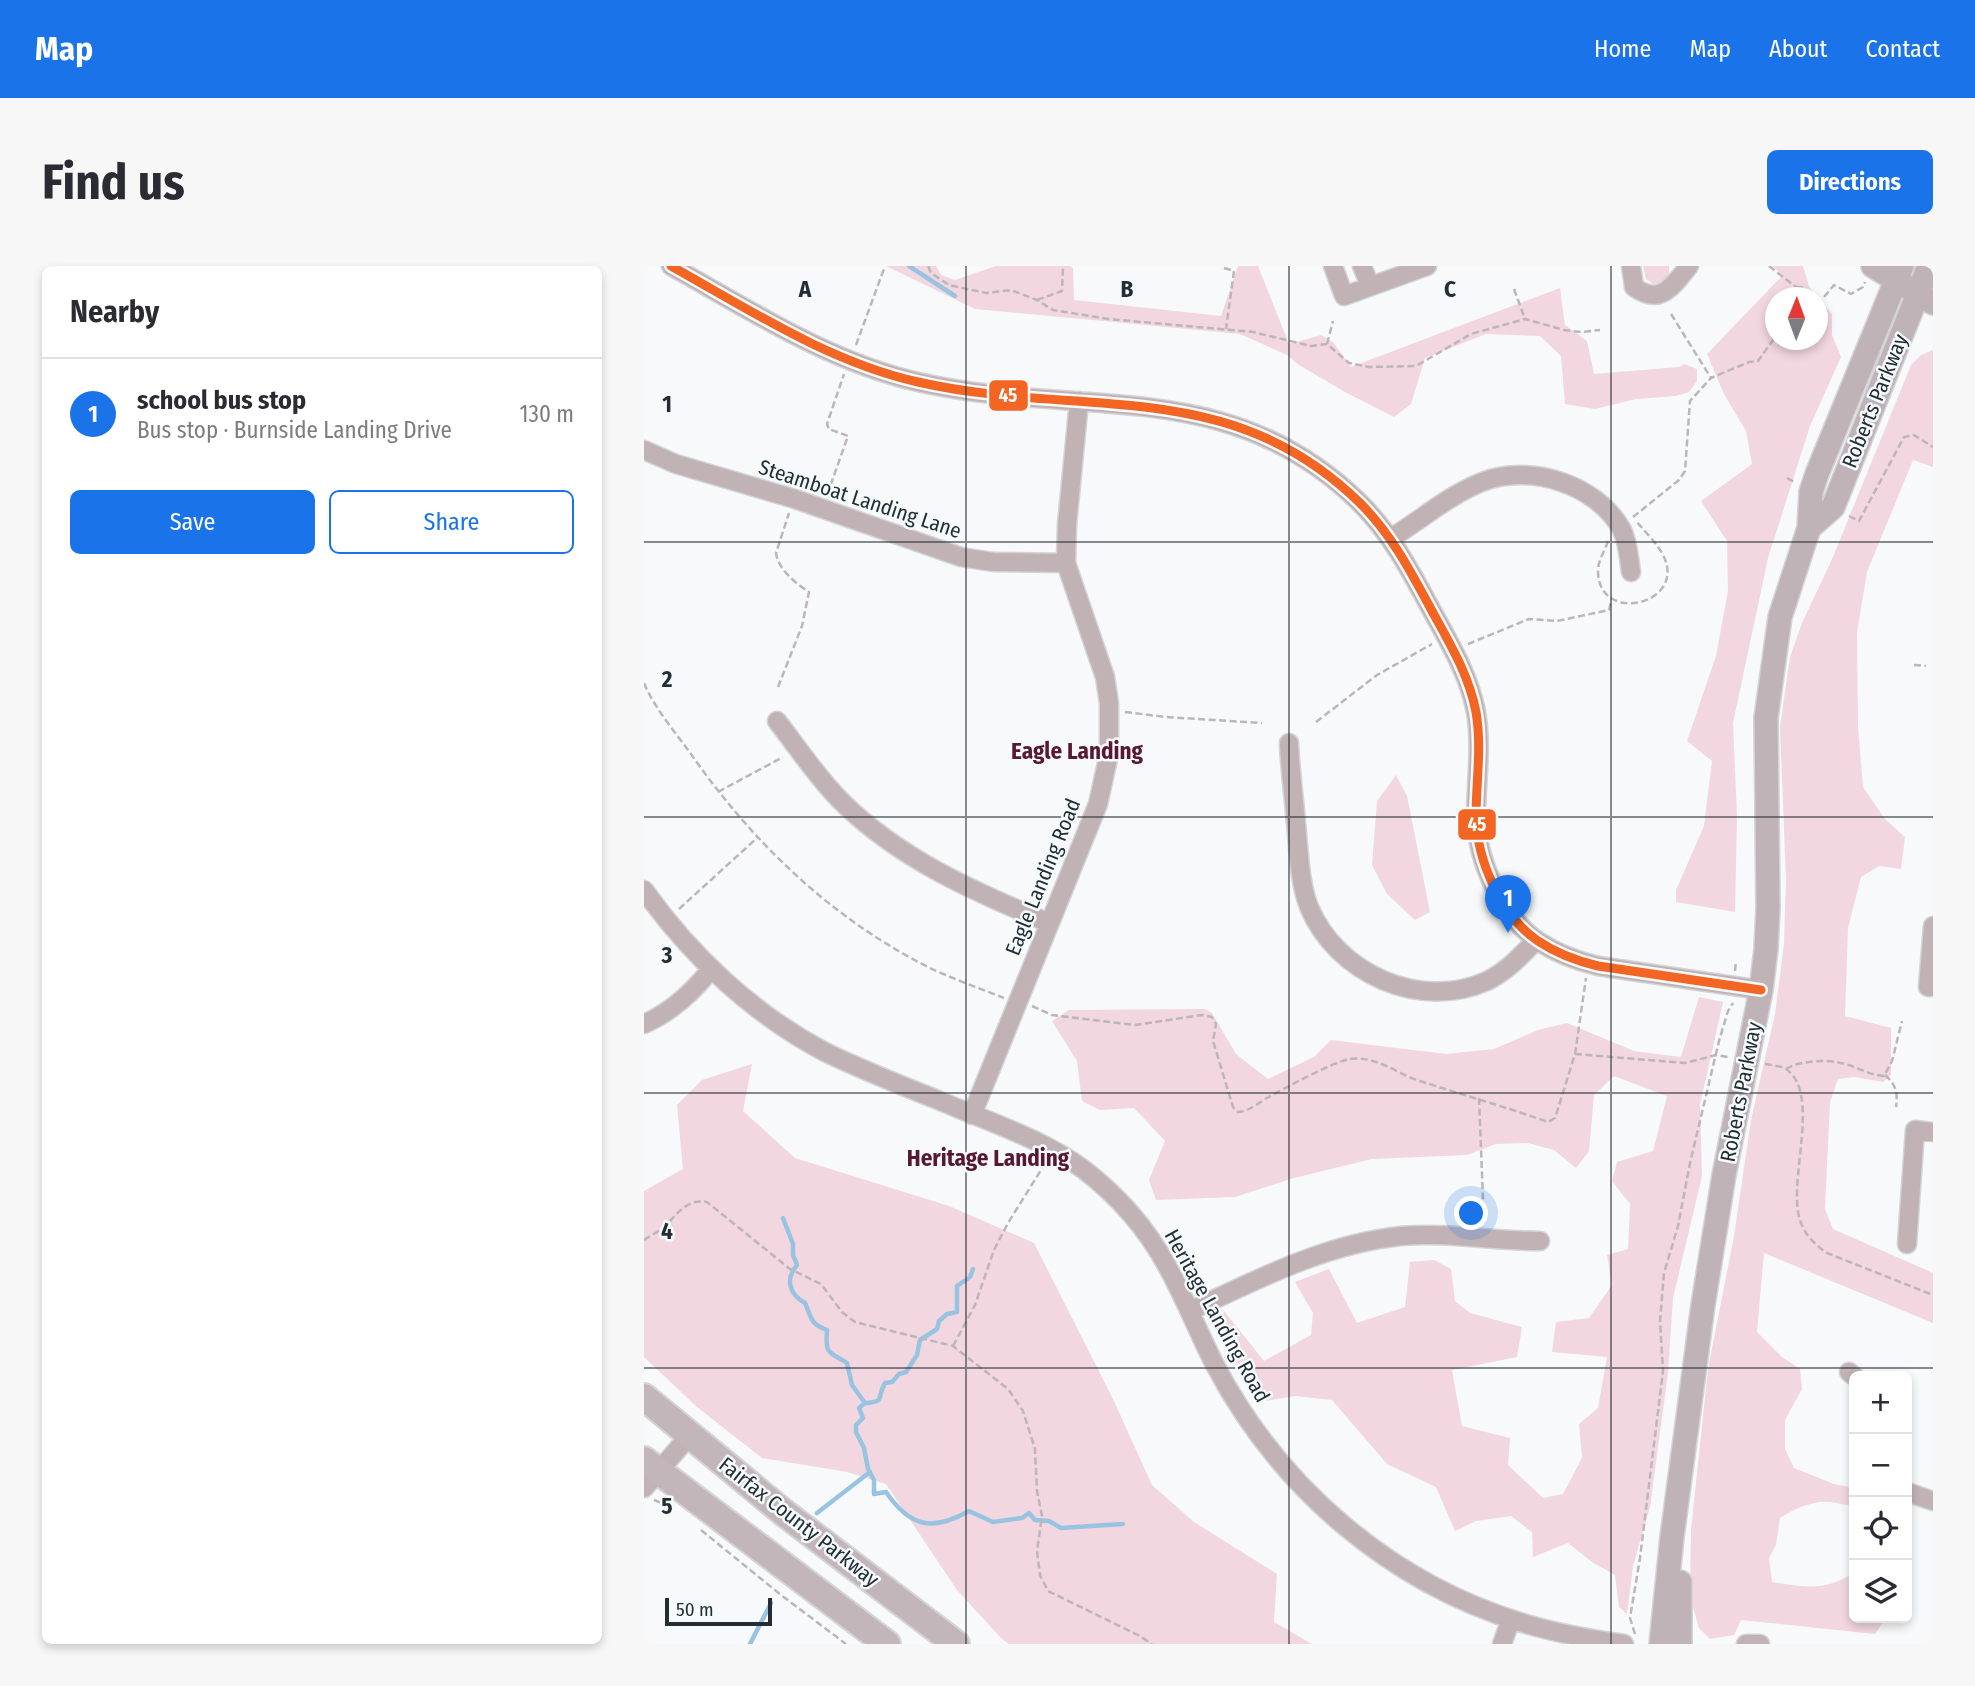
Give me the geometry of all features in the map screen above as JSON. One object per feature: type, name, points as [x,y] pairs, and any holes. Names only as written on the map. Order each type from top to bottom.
[{"type":"highway","name":"Fairfax County Parkway","points":[[644,1397],[783,1512],[956,1644]]},
{"type":"highway","name":"Fairfax County Parkway","points":[[649,1473],[887,1644]]},
{"type":"main road","points":[[1873,266],[1900,274],[1925,299]]},
{"type":"main road","name":"Roberts Parkway","points":[[1809,528],[1833,507],[1925,299],[1928,268]]},
{"type":"main road","name":"Roberts Parkway","points":[[1661,1644],[1672,1537],[1703,1305],[1722,1188],[1761,990],[1768,908],[1766,718],[1780,617],[1809,528],[1811,492],[1817,474],[1900,274]]},
{"type":"main road","name":"Roberts Parkway","points":[[1680,1644],[1679,1548],[1685,1450]]},
{"type":"street","points":[[671,266],[809,342],[884,373],[954,389],[1161,408],[1198,414],[1264,436],[1296,453],[1338,483],[1370,513],[1391,538],[1455,653],[1471,690],[1479,740],[1476,818],[1482,856],[1488,874],[1505,905],[1536,940],[1558,953],[1598,967],[1761,990]]},
{"type":"street","points":[[1333,266],[1344,296],[1427,266]]},
{"type":"street","points":[[1362,266],[1370,286]]},
{"type":"street","points":[[1631,266],[1634,287],[1646,296],[1669,290],[1689,266]]},
{"type":"street","name":"Eagle Landing Road","points":[[972,1115],[1098,804],[1106,772],[1110,739],[1105,677],[1066,563],[1079,401]]},
{"type":"street","name":"Steamboat Landing Lane","points":[[644,450],[711,476],[795,499],[961,557],[1022,564],[1066,563]]},
{"type":"street","points":[[1391,538],[1462,491],[1483,481],[1507,476],[1534,476],[1574,487],[1602,506],[1624,533],[1631,572]]},
{"type":"street","points":[[777,721],[831,790],[879,834],[932,869],[1049,923]]},
{"type":"street","points":[[1289,743],[1303,887],[1316,922],[1338,951],[1358,967],[1392,984],[1419,990],[1446,991],[1475,985],[1498,975],[1515,963],[1536,940]]},
{"type":"street","name":"Heritage Landing Road","points":[[644,890],[711,970],[780,1024],[825,1051],[1057,1153],[1103,1186],[1130,1213],[1152,1241],[1190,1311],[1213,1362],[1248,1421],[1272,1454],[1319,1504],[1353,1533],[1411,1573],[1461,1599],[1511,1619],[1535,1627],[1629,1640]]},
{"type":"street","points":[[1933,926],[1928,987],[1933,987]]},
{"type":"street","points":[[644,1024],[685,998],[711,970]]},
{"type":"street","points":[[1907,1244],[1915,1130],[1933,1132]]},
{"type":"street","points":[[1190,1311],[1294,1262],[1381,1239],[1425,1235],[1539,1241]]},
{"type":"street","points":[[649,1473],[690,1435]]},
{"type":"street","points":[[1912,1494],[1933,1501]]},
{"type":"street","points":[[1502,1644],[1511,1619]]},
{"type":"street","points":[[1746,1644],[1760,1644]]},
{"type":"path","points":[[856,345],[885,266]]},
{"type":"path","points":[[928,266],[931,273],[949,285],[986,293],[1011,290],[1037,300],[1053,310],[1095,317],[1253,332],[1311,346],[1327,344],[1349,363],[1369,366],[1416,366],[1471,334],[1525,319],[1564,330],[1600,330]]},
{"type":"path","points":[[1037,300],[1062,291],[1063,266]]},
{"type":"path","points":[[1769,266],[1796,287]]},
{"type":"path","points":[[1224,268],[1234,271],[1226,329]]},
{"type":"path","points":[[1828,292],[1834,285],[1849,294],[1860,289]]},
{"type":"path","points":[[1514,289],[1525,319]]},
{"type":"path","points":[[1671,314],[1711,378]]},
{"type":"path","points":[[1327,344],[1333,321]]},
{"type":"path","points":[[1608,537],[1598,570],[1599,582],[1612,598],[1627,604],[1640,604],[1652,598],[1661,590],[1666,575],[1664,557],[1632,517],[1679,480],[1685,471],[1690,401],[1711,378],[1749,362],[1758,361],[1766,350]]},
{"type":"path","points":[[827,495],[848,436],[829,429],[827,425],[844,374]]},
{"type":"path","points":[[1843,513],[1859,521],[1905,437],[1914,435],[1933,447]]},
{"type":"path","points":[[779,687],[802,626],[809,592],[782,568],[776,558],[790,512]]},
{"type":"path","points":[[1468,644],[1529,619],[1557,621],[1609,610],[1612,598]]},
{"type":"path","points":[[1316,722],[1377,675],[1434,643]]},
{"type":"path","points":[[1914,665],[1926,666]]},
{"type":"path","points":[[644,683],[717,793],[757,838],[827,904],[931,968],[1004,998]]},
{"type":"path","points":[[1125,712],[1262,723]]},
{"type":"path","points":[[717,793],[783,757]]},
{"type":"path","points":[[667,920],[757,838]]},
{"type":"path","points":[[1032,1006],[1052,1015],[1135,1025],[1202,1015],[1212,1017],[1216,1024],[1213,1041],[1233,1107],[1238,1112],[1247,1111],[1269,1097],[1349,1059],[1379,1062],[1416,1080],[1548,1122],[1555,1118],[1575,1054],[1586,978]]},
{"type":"path","points":[[1629,1640],[1663,1371],[1660,1321],[1663,1280],[1678,1226],[1716,1055],[1728,1011],[1733,1004]]},
{"type":"path","points":[[1885,1075],[1892,1061],[1902,1021]]},
{"type":"path","points":[[1575,1054],[1685,1063],[1716,1055]]},
{"type":"path","points":[[1786,1069],[1794,1064],[1840,1062],[1874,1076],[1885,1075]]},
{"type":"path","points":[[1764,1063],[1786,1069],[1798,1085],[1803,1100],[1797,1179],[1800,1221],[1814,1244],[1827,1253],[1933,1295]]},
{"type":"path","points":[[1885,1075],[1898,1093],[1896,1107]]},
{"type":"path","points":[[1479,1098],[1484,1223]]},
{"type":"path","points":[[953,1346],[975,1305],[994,1250],[1045,1165]]},
{"type":"path","points":[[644,1240],[663,1228],[681,1209],[699,1201],[707,1202],[790,1269],[821,1284],[842,1312],[855,1322],[953,1346],[1007,1389],[1023,1411],[1035,1449],[1037,1491],[1042,1516],[1037,1551],[1040,1575],[1048,1591],[1152,1644]]},
{"type":"path","points":[[644,1499],[656,1500],[671,1507]]},
{"type":"path","points":[[691,1523],[846,1644]]},
{"type":"shaded area","points":[[886,266],[936,266],[941,275],[955,280],[996,266],[1070,266],[1073,268],[1074,300],[1221,316],[1238,266],[1258,266],[1289,344],[1321,335],[1333,342],[1351,367],[1560,288],[1565,325],[1587,341],[1594,374],[1679,367],[1684,364],[1697,369],[1697,381],[1689,392],[1676,396],[1636,399],[1595,409],[1565,404],[1561,356],[1540,336],[1486,334],[1425,358],[1411,404],[1394,417],[1345,392],[1287,355],[1240,334],[975,309]]},
{"type":"shaded area","points":[[1643,266],[1669,266],[1669,275],[1662,283],[1653,284],[1646,279]]},
{"type":"shaded area","points":[[1772,266],[1803,266],[1810,287],[1771,287],[1783,275]]},
{"type":"shaded area","points":[[1765,294],[1765,350],[1828,350],[1828,309],[1832,314],[1832,335],[1841,357],[1810,426],[1768,558],[1733,723],[1737,816],[1735,912],[1676,902],[1676,890],[1704,826],[1712,761],[1687,741],[1716,656],[1728,591],[1727,541],[1701,501],[1752,464],[1746,431],[1724,394],[1707,354]]},
{"type":"shaded area","points":[[1933,350],[1933,467],[1913,460],[1867,572],[1857,632],[1858,728],[1863,787],[1885,819],[1905,837],[1901,869],[1879,866],[1861,877],[1848,928],[1845,1016],[1891,1028],[1891,1075],[1883,1082],[1854,1077],[1838,1079],[1830,1102],[1825,1209],[1833,1229],[1933,1273],[1933,1323],[1764,1253],[1757,1332],[1782,1357],[1800,1369],[1802,1389],[1785,1420],[1785,1449],[1794,1468],[1849,1487],[1849,1505],[1817,1502],[1780,1518],[1776,1545],[1769,1558],[1772,1582],[1814,1586],[1834,1583],[1849,1575],[1849,1623],[1883,1623],[1875,1634],[1741,1620],[1734,1635],[1710,1639],[1699,1628],[1690,1597],[1691,1530],[1708,1369],[1734,1236],[1751,1120],[1775,1014],[1784,944],[1786,879],[1780,727],[1790,657],[1911,365],[1921,355]]},
{"type":"shaded area","points":[[1396,775],[1407,796],[1430,912],[1415,920],[1387,894],[1372,865],[1377,801]]},
{"type":"shaded area","points":[[1699,997],[1723,1002],[1700,1105],[1702,1176],[1673,1298],[1668,1373],[1650,1507],[1633,1566],[1627,1614],[1619,1607],[1615,1575],[1592,1562],[1568,1543],[1533,1557],[1532,1532],[1511,1516],[1476,1521],[1455,1531],[1436,1487],[1387,1464],[1332,1400],[1295,1396],[1265,1401],[1233,1361],[1219,1327],[1224,1311],[1264,1361],[1311,1335],[1313,1313],[1295,1282],[1329,1269],[1357,1323],[1405,1307],[1410,1262],[1434,1260],[1451,1269],[1455,1301],[1470,1313],[1522,1327],[1517,1357],[1452,1370],[1462,1426],[1510,1438],[1508,1465],[1543,1498],[1563,1494],[1582,1458],[1579,1424],[1598,1408],[1607,1357],[1552,1352],[1556,1322],[1589,1318],[1612,1285],[1607,1255],[1628,1249],[1630,1204],[1612,1181],[1617,1162],[1653,1151],[1667,1096],[1614,1076],[1594,1095],[1589,1151],[1576,1168],[1554,1150],[1528,1143],[1496,1144],[1467,1155],[1372,1159],[1294,1178],[1235,1197],[1156,1200],[1149,1180],[1165,1141],[1134,1108],[1100,1110],[1082,1101],[1077,1061],[1052,1021],[1069,1010],[1205,1009],[1212,1013],[1236,1054],[1268,1079],[1314,1057],[1331,1040],[1446,1054],[1494,1049],[1538,1030],[1567,1023],[1634,1051],[1681,1057]]},
{"type":"shaded area","points":[[752,1064],[743,1111],[795,1158],[949,1206],[1034,1243],[1113,1399],[1152,1485],[1194,1522],[1277,1574],[1274,1622],[1312,1644],[1009,1644],[957,1590],[886,1484],[847,1472],[762,1458],[697,1407],[644,1357],[644,1191],[683,1169],[677,1105],[702,1080]]},
{"type":"waterway","points":[[909,266],[955,296]]},
{"type":"waterway","points":[[783,1218],[793,1244],[797,1265],[790,1281],[792,1291],[805,1303],[814,1323],[827,1330],[828,1349],[847,1363],[852,1385],[865,1403]]},
{"type":"waterway","points":[[973,1269],[970,1277],[957,1286],[957,1312],[947,1314],[939,1321],[937,1329],[920,1340],[917,1355],[906,1372],[899,1374],[892,1382],[885,1383],[879,1400],[865,1403],[859,1408],[863,1418],[856,1425],[856,1432],[874,1480],[874,1494],[886,1492],[904,1513],[923,1522],[944,1522],[969,1511],[993,1522],[1022,1518],[1029,1513],[1035,1520],[1049,1521],[1061,1528],[1123,1524]]},
{"type":"waterway","points":[[817,1513],[870,1472]]},
{"type":"waterway","points":[[750,1644],[771,1603]]},
{"type":"transit line","name":"45","points":[[671,266],[791,333],[853,362],[885,373],[918,382],[978,392],[1150,408],[1205,417],[1258,434],[1310,462],[1360,503],[1382,528],[1416,582],[1464,672],[1478,725],[1477,834],[1493,886],[1513,917],[1538,941],[1590,964],[1761,990]]},
{"type":"place","name":"school bus stop","points":[[1508,933]]},
{"type":"district","name":"Eagle Landing","points":[[1077,751]]},
{"type":"district","name":"Heritage Landing","points":[[988,1158]]}]
